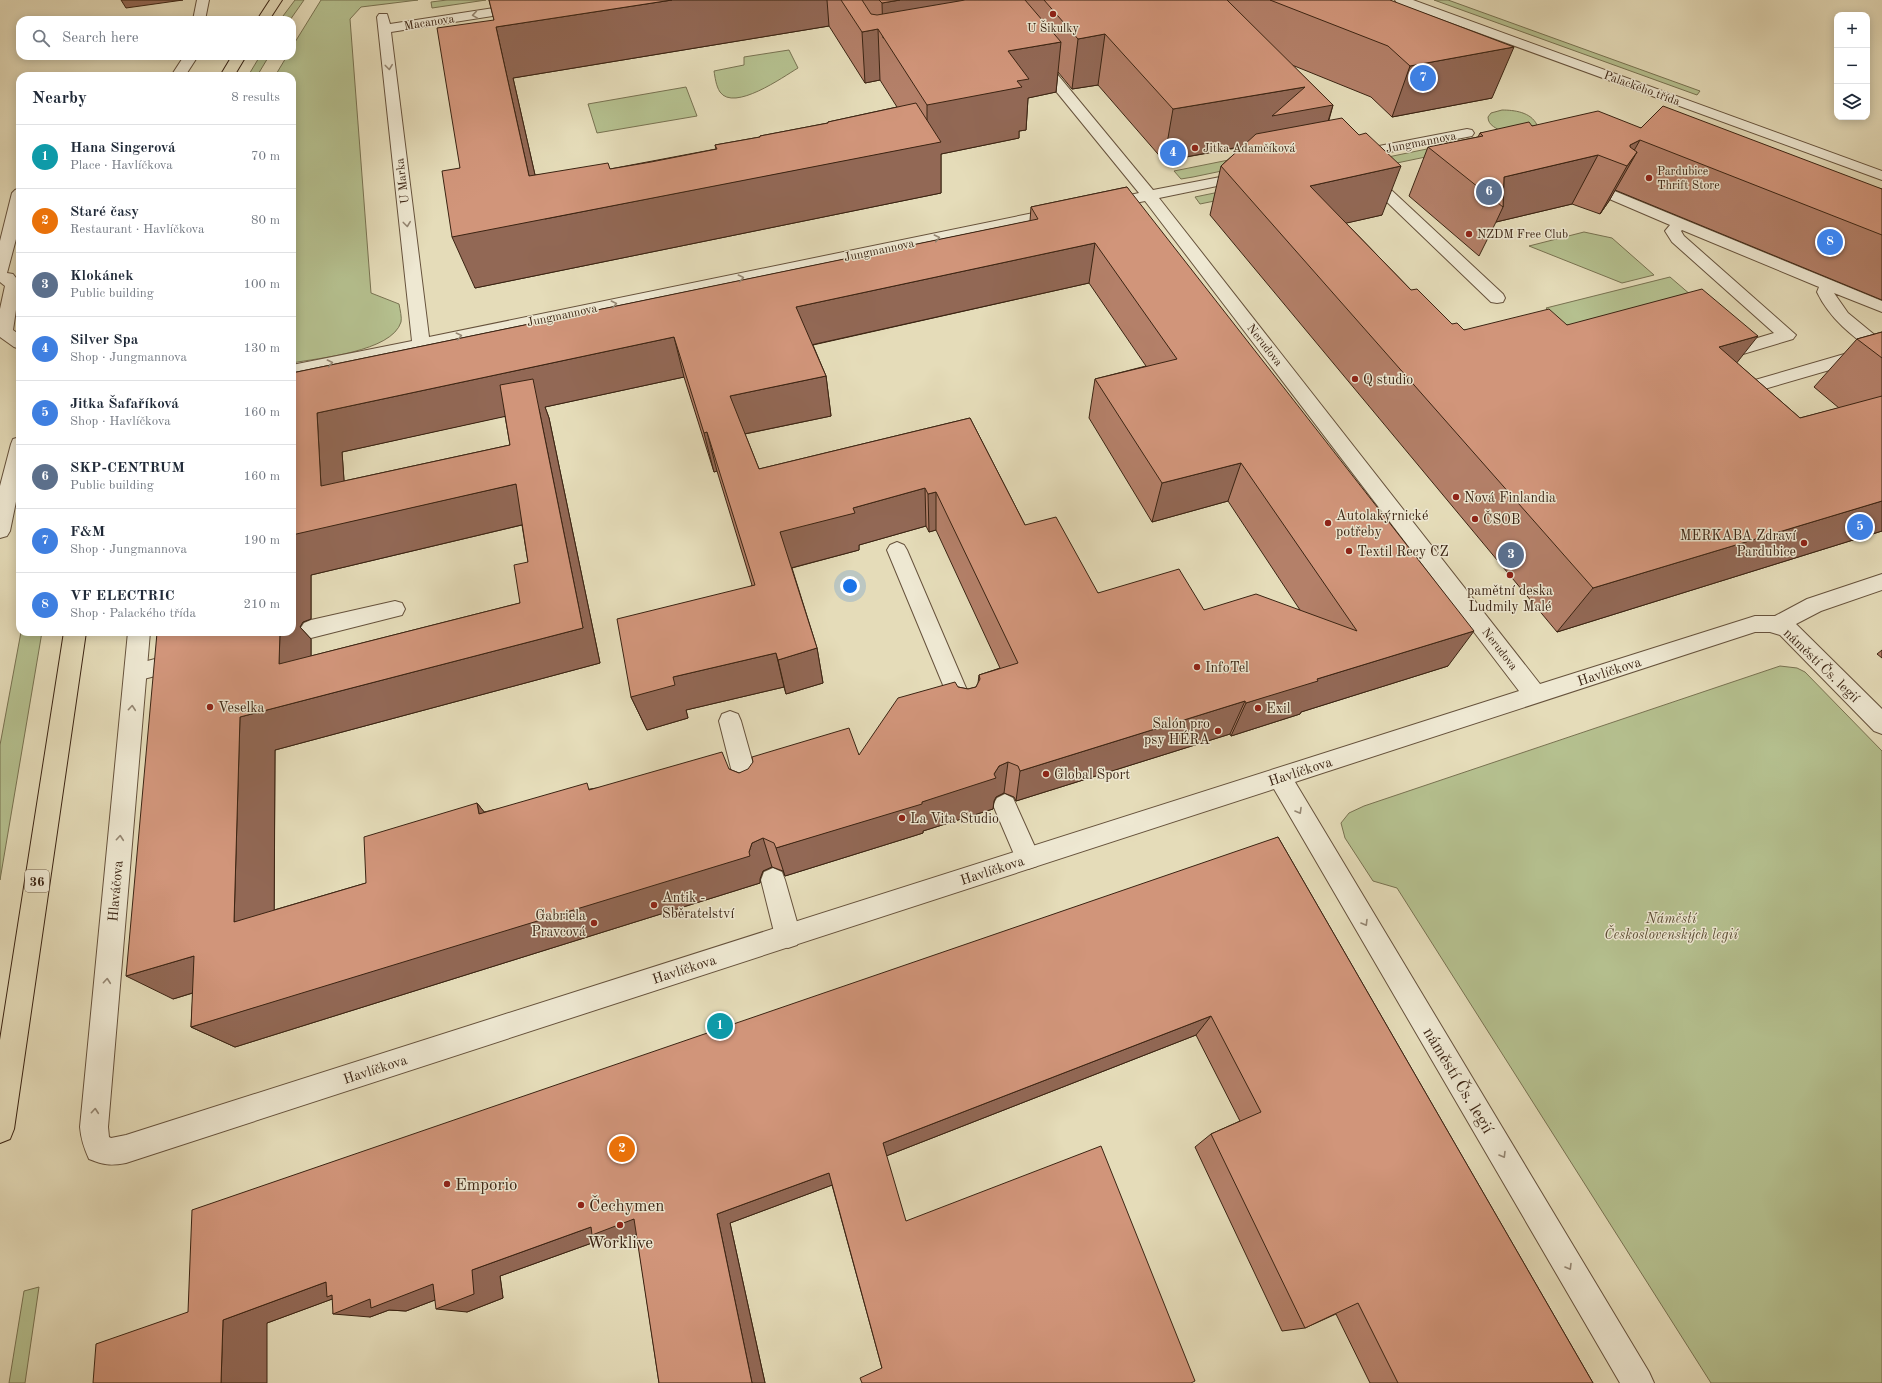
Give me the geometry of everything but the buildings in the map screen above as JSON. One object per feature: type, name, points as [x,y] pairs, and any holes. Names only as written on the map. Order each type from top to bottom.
[{"type":"main road","points":[[265,16],[276,0]]},
{"type":"main road","points":[[229,72],[237,60]]},
{"type":"main road","name":"36","points":[[0,1129],[74,636]]},
{"type":"street","points":[[200,16],[203,0]]},
{"type":"street","name":"Macanova","points":[[383,23],[569,0]]},
{"type":"street","name":"Palackého třída","points":[[1401,0],[1882,176]]},
{"type":"street","name":"U Marka","points":[[383,23],[421,344]]},
{"type":"street","name":"Nerudova","points":[[1027,47],[1149,195],[1535,695]]},
{"type":"street","points":[[180,72],[188,60]]},
{"type":"street","name":"Jungmannova","points":[[1467,133],[1344,157],[1496,298]]},
{"type":"street","points":[[1095,206],[1262,173]]},
{"type":"street","points":[[1612,195],[1882,307]]},
{"type":"street","points":[[0,272],[16,208]]},
{"type":"street","name":"Jungmannova","points":[[296,370],[1072,211]]},
{"type":"street","points":[[1678,223],[1673,231],[1678,239],[1787,335],[1723,354],[1722,359],[1736,372],[1754,386],[1771,396]]},
{"type":"street","points":[[0,276],[7,278],[13,285],[4,332],[16,340]]},
{"type":"street","points":[[1828,285],[1825,292],[1831,303],[1843,318],[1882,349]]},
{"type":"street","points":[[1754,386],[1882,349]]},
{"type":"street","points":[[0,531],[16,458]]},
{"type":"street","points":[[897,550],[966,712]]},
{"type":"street","name":"Havlíčkova","points":[[99,1149],[111,1152],[126,1149],[1755,624],[1778,624],[1814,605],[1882,582]]},
{"type":"street","points":[[311,629],[395,609]]},
{"type":"street","name":"náměstí Čs. legií","points":[[1778,624],[1799,639],[1882,724]]},
{"type":"street","name":"Hlaváčova","points":[[99,1149],[95,1140],[94,1127],[139,636]]},
{"type":"street","points":[[136,672],[194,658]]},
{"type":"street","points":[[730,721],[749,792]]},
{"type":"street","name":"náměstí Čs. legií","points":[[1279,777],[1638,1383]]},
{"type":"street","points":[[1005,805],[1028,858]]},
{"type":"street","points":[[773,880],[788,936]]},
{"type":"green space","points":[[295,0],[304,0],[293,16],[283,16]]},
{"type":"green space","points":[[321,0],[418,0],[361,7],[350,19],[371,293],[399,304],[401,322],[395,332],[384,340],[369,347],[336,356],[296,362],[296,72],[277,72],[285,60],[296,60],[296,41]]},
{"type":"green space","points":[[447,0],[486,0],[432,8],[431,2]]},
{"type":"green space","points":[[1434,0],[1448,0],[1700,91],[1697,95]]},
{"type":"green space","points":[[789,50],[798,68],[770,85],[747,96],[736,98],[727,97],[720,92],[714,71],[744,65],[744,57]]},
{"type":"green space","points":[[258,60],[267,60],[259,72],[250,72]]},
{"type":"green space","points":[[686,87],[697,116],[597,133],[588,104]]},
{"type":"green space","points":[[1502,110],[1517,111],[1522,113],[1531,117],[1537,125],[1512,139],[1200,204],[1195,197],[1504,133],[1491,125],[1488,120],[1491,113]]},
{"type":"green space","points":[[1318,142],[1313,152],[1193,177],[1181,179],[1174,171]]},
{"type":"green space","points":[[1584,232],[1612,238],[1654,275],[1622,283],[1529,246]]},
{"type":"green space","points":[[1670,277],[1720,320],[1593,353],[1546,308]]},
{"type":"green space","points":[[20,636],[41,636],[0,880],[0,745]]},
{"type":"green space","name":"Náměstí Československých legií","points":[[1780,666],[1797,668],[1805,672],[1882,751],[1882,1383],[1711,1383],[1397,888],[1373,881],[1345,838],[1341,823],[1349,813],[1364,806]]},
{"type":"green space","points":[[39,1287],[25,1383],[9,1383],[24,1291]]},
{"type":"place","name":"U Šikulky","points":[[1053,14]]},
{"type":"place","name":"F&M","points":[[1423,78]]},
{"type":"place","name":"Jitka Adamčíková","points":[[1195,148]]},
{"type":"place","name":"Silver Spa","points":[[1173,153]]},
{"type":"place","name":"Pardubice Thrift Store","points":[[1649,178]]},
{"type":"place","name":"SKP-CENTRUM","points":[[1489,192]]},
{"type":"place","name":"NZDM Free Club","points":[[1469,234]]},
{"type":"place","name":"VF ELECTRIC","points":[[1830,242]]},
{"type":"place","name":"Q studio","points":[[1355,379]]},
{"type":"place","name":"Nová Finlandia","points":[[1456,497]]},
{"type":"place","name":"ČSOB","points":[[1475,519]]},
{"type":"place","name":"Autolakýrnické potřeby","points":[[1328,523]]},
{"type":"place","name":"Jitka Šafaříková","points":[[1860,527]]},
{"type":"place","name":"MERKABA Zdraví Pardubice","points":[[1804,543]]},
{"type":"place","name":"Textil Recy CZ","points":[[1349,551]]},
{"type":"place","name":"Klokánek","points":[[1511,555]]},
{"type":"place","name":"pamětní deska Ludmily Malé","points":[[1510,575]]},
{"type":"place","name":"InfoTel","points":[[1197,667]]},
{"type":"place","name":"Veselka","points":[[210,707]]},
{"type":"place","name":"Exil","points":[[1258,708]]},
{"type":"place","name":"Salón pro psy HÉRA","points":[[1218,731]]},
{"type":"place","name":"Global Sport","points":[[1046,774]]},
{"type":"place","name":"La Vita Studio","points":[[902,818]]},
{"type":"place","name":"Antik - Sběratelství","points":[[654,905]]},
{"type":"place","name":"Gabriela Pravcová","points":[[594,923]]},
{"type":"place","name":"Hana Singerová","points":[[720,1026]]},
{"type":"place","name":"Staré časy","points":[[622,1149]]},
{"type":"place","name":"Emporio","points":[[447,1184]]},
{"type":"place","name":"Čechymen","points":[[581,1205]]},
{"type":"place","name":"Worklive","points":[[620,1225]]}]
